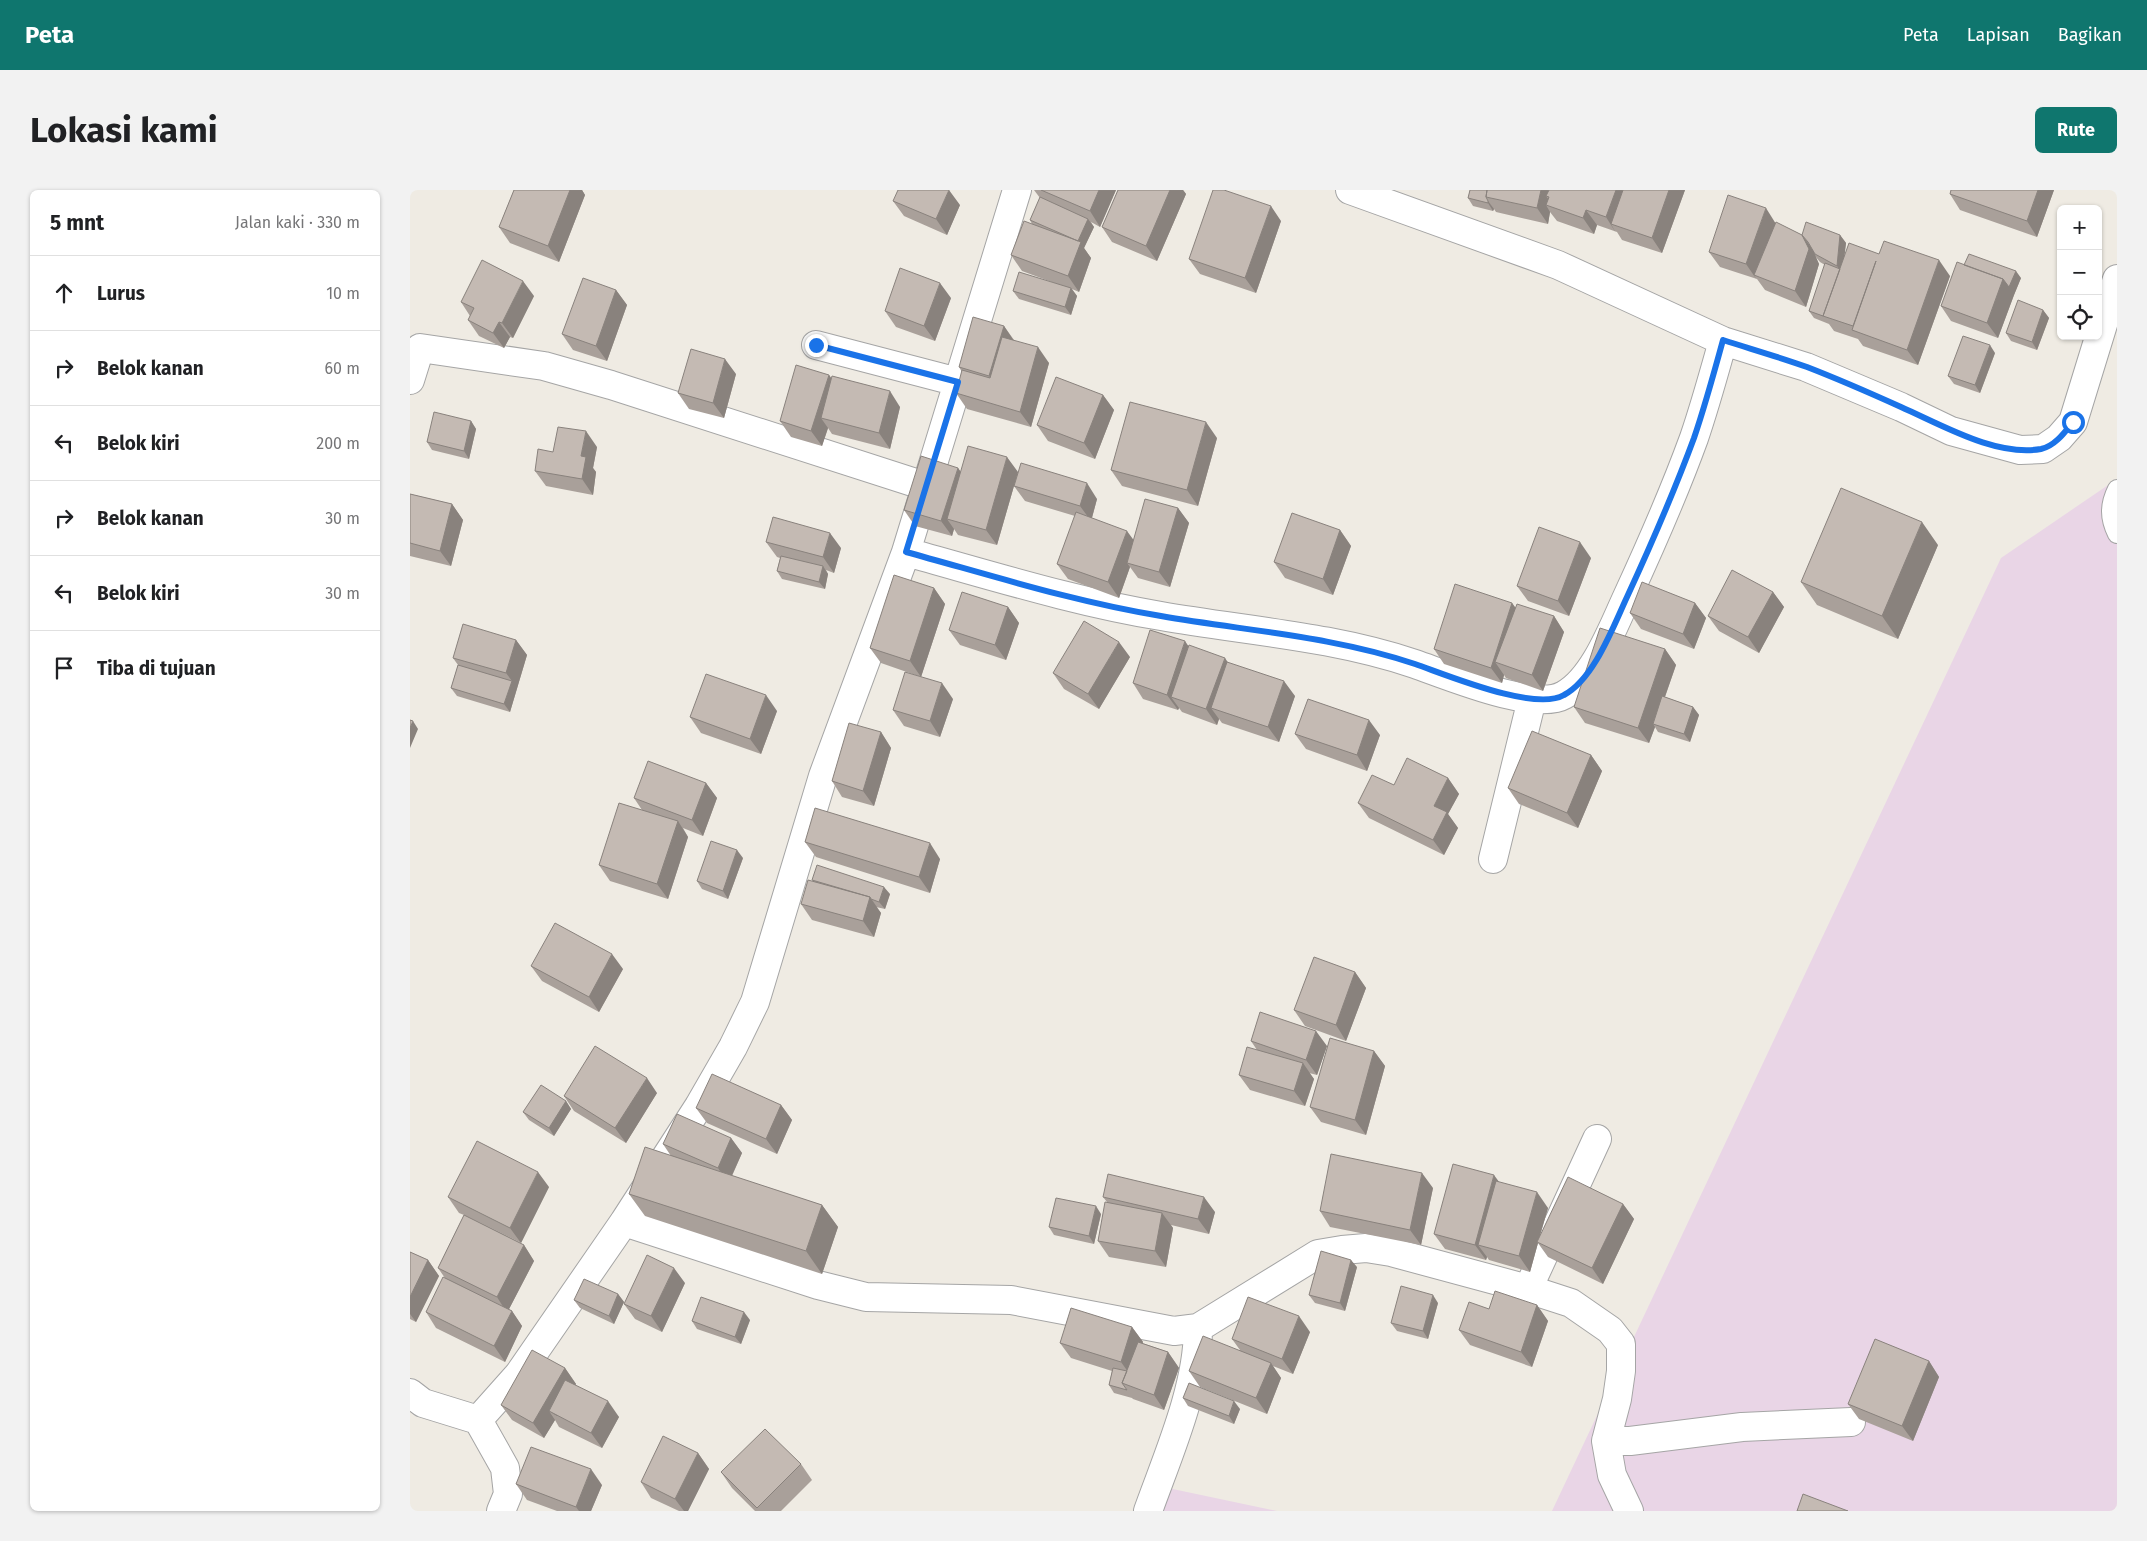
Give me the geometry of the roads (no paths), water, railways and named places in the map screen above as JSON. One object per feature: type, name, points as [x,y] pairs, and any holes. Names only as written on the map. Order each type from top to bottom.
[{"type":"street","points":[[478,1420],[519,1374],[624,1222],[699,1106],[733,1047],[755,1002],[823,776],[906,552],[1017,190]]},
{"type":"street","points":[[1350,190],[1558,265],[1723,340],[1806,367],[1901,407],[1951,431],[2020,450],[2043,449],[2060,438],[2073,422],[2106,346],[2117,278]]},
{"type":"street","points":[[906,552],[1105,605],[1161,616],[1328,640],[1398,658],[1518,698],[1545,700],[1562,697],[1577,687],[1594,665],[1664,515],[1695,436],[1723,340]]},
{"type":"street","points":[[410,380],[415,344],[544,366],[611,385],[926,486]]},
{"type":"street","points":[[816,345],[958,382]]},
{"type":"street","points":[[1493,859],[1532,699]]},
{"type":"street","points":[[1528,1289],[1597,1138]]},
{"type":"street","points":[[624,1222],[818,1285],[866,1297],[1012,1300],[1174,1331],[1198,1328],[1318,1254],[1342,1250],[1366,1248],[1391,1252],[1528,1289],[1571,1303],[1591,1315],[1610,1330],[1621,1344],[1621,1371],[1617,1399],[1606,1440],[1612,1475],[1629,1511]]},
{"type":"street","points":[[1148,1511],[1172,1443],[1190,1383],[1198,1348],[1198,1328]]},
{"type":"street","points":[[410,1393],[423,1403],[478,1420],[505,1468],[508,1494],[501,1511]]},
{"type":"street","points":[[1606,1440],[1630,1440],[1774,1424],[1851,1422]]},
{"type":"lane","points":[[2115,530],[2110,512],[2112,500],[2117,489]]}]
